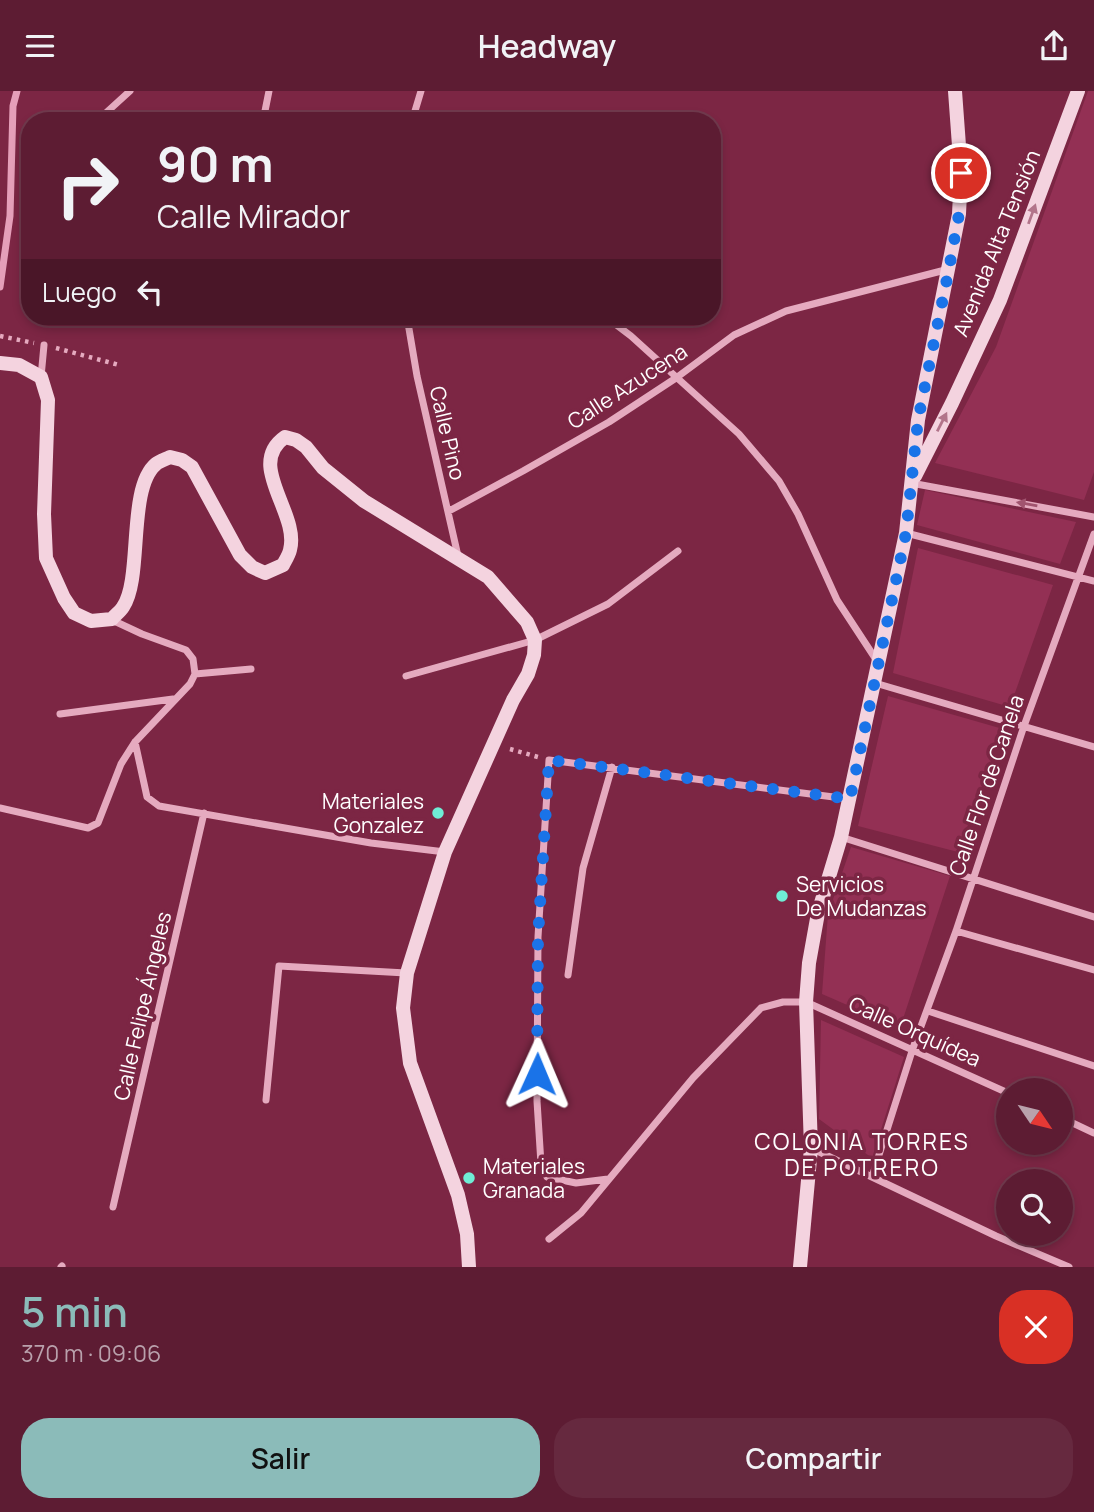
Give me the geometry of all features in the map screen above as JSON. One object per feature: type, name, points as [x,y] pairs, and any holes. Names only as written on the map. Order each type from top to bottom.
[{"type":"street","points":[[107,112],[130,91]]},
{"type":"street","points":[[265,112],[269,91]]},
{"type":"street","points":[[415,112],[421,91]]},
{"type":"street","points":[[800,1267],[811,1148],[806,1002],[809,963],[818,913],[850,799],[906,533],[918,420],[959,214],[961,173],[956,91]]},
{"type":"street","name":"Avenida Alta Tensión","points":[[911,483],[953,403],[1000,300],[1078,91]]},
{"type":"street","name":"Calle Azucena","points":[[449,511],[534,465],[676,378],[734,335],[786,311],[949,269]]},
{"type":"street","name":"Calle Pino","points":[[409,326],[417,376],[458,557]]},
{"type":"street","points":[[618,326],[739,434],[779,481],[799,514],[837,600],[877,661]]},
{"type":"street","points":[[0,808],[88,828],[98,823],[121,764],[135,742],[190,684],[195,674],[193,659],[186,650],[142,634],[112,619],[91,621],[74,613],[64,598],[46,558],[44,513],[48,400],[41,377],[44,345]]},
{"type":"street","points":[[0,363],[19,365],[41,377]]},
{"type":"street","points":[[112,619],[124,606],[131,589],[135,543],[146,480],[155,464],[170,457],[183,460],[192,467],[240,555],[252,567],[265,573],[283,565],[291,549],[288,519],[271,474],[271,452],[276,443],[285,437],[306,447],[323,468],[353,493],[488,577],[527,622],[535,640],[528,674],[445,852],[407,973],[403,1008],[410,1063],[458,1195],[467,1234],[469,1267]]},
{"type":"street","points":[[911,483],[1094,517]]},
{"type":"street","points":[[906,533],[1094,582]]},
{"type":"street","name":"Calle Flor de Canela","points":[[872,1177],[913,1048],[956,931],[1024,726],[1094,534]]},
{"type":"street","points":[[406,676],[535,640],[608,604],[678,551]]},
{"type":"street","points":[[195,674],[251,669]]},
{"type":"street","points":[[875,683],[1094,747]]},
{"type":"street","points":[[60,714],[173,699]]},
{"type":"street","points":[[135,742],[147,797],[159,806],[371,843],[445,852]]},
{"type":"street","points":[[608,1179],[576,1183],[547,1177],[541,1164],[537,1101],[538,937],[549,760],[850,799]]},
{"type":"street","points":[[568,975],[583,868],[612,767]]},
{"type":"street","name":"Calle Felipe Ángeles","points":[[113,1207],[204,813]]},
{"type":"street","points":[[841,837],[1094,917]]},
{"type":"street","points":[[956,931],[1094,970]]},
{"type":"street","points":[[266,1100],[279,966],[407,973]]},
{"type":"street","points":[[549,1239],[581,1213],[693,1077],[761,1008],[783,1002],[806,1002]]},
{"type":"street","name":"Calle Orquídea","points":[[806,1002],[996,1087]]},
{"type":"street","points":[[928,1011],[1094,1066]]},
{"type":"street","points":[[1073,1123],[1094,1133]]},
{"type":"street","points":[[811,1148],[996,1236],[1069,1267]]},
{"type":"path","points":[[0,336],[119,365]]},
{"type":"path","points":[[493,745],[549,760]]},
{"type":"shaded area","points":[[1088,91],[1094,91],[1094,472],[1084,500],[935,463],[996,347]]},
{"type":"shaded area","points":[[925,490],[1076,522],[1060,564],[917,525]]},
{"type":"shaded area","points":[[918,548],[1053,585],[1010,707],[893,673]]},
{"type":"shaded area","points":[[888,696],[1003,729],[958,852],[858,826]]},
{"type":"shaded area","points":[[851,847],[950,876],[900,1028],[822,994],[828,914]]},
{"type":"shaded area","points":[[821,1020],[904,1057],[872,1158],[819,1119]]},
{"type":"waterway","points":[[0,287],[10,216],[13,106],[17,91]]},
{"type":"place","name":"Materiales Gonzalez","points":[[438,813]]},
{"type":"place","name":"Servicios De Mudanzas","points":[[782,896]]},
{"type":"place","name":"Materiales Granada","points":[[469,1178]]},
{"type":"district","name":"COLONIA TORRES DE POTRERO","points":[[862,1154]]},
{"type":"route","points":[[537,1074],[538,937],[549,760],[850,799],[906,533],[918,420],[959,214],[961,173]]}]
